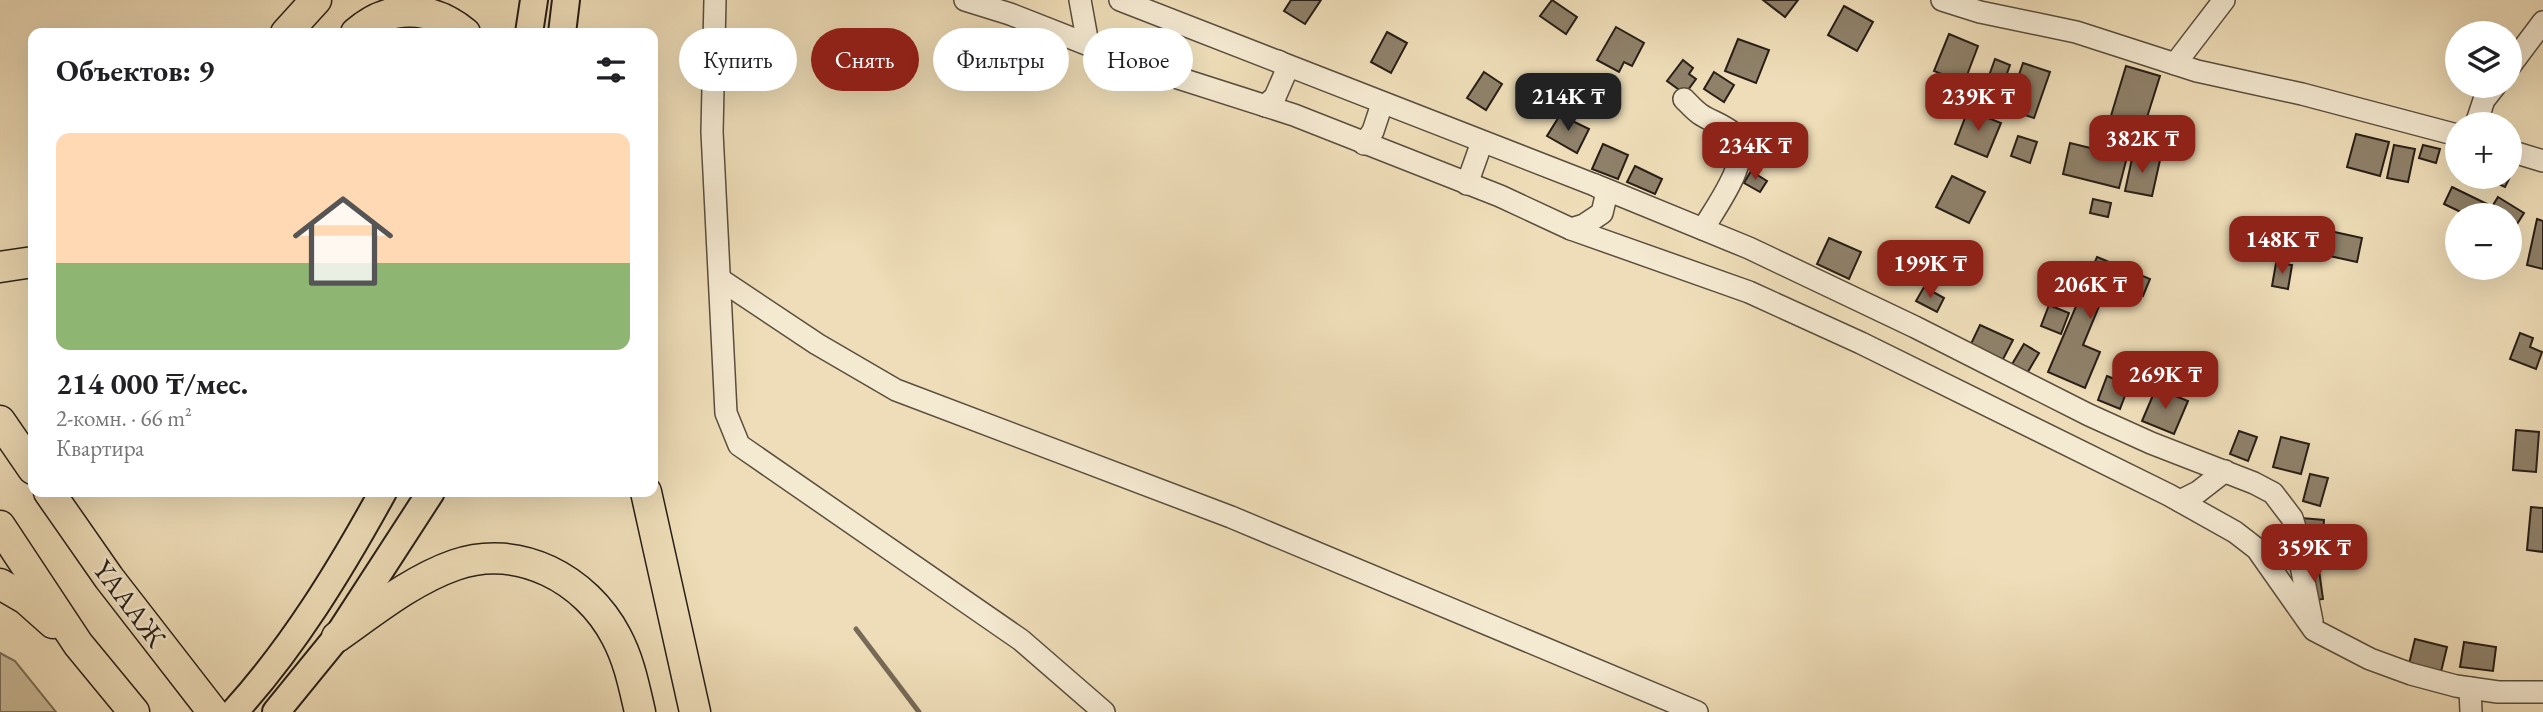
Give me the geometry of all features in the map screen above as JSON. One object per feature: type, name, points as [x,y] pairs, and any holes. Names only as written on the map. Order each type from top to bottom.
[{"type":"highway","points":[[291,28],[316,0]]},
{"type":"highway","points":[[363,28],[379,17],[414,10],[447,20],[458,28]]},
{"type":"highway","points":[[0,267],[28,263]]},
{"type":"highway","points":[[0,422],[28,462]]},
{"type":"highway","name":"ҮАААЖ","points":[[53,497],[213,712]]},
{"type":"highway","points":[[77,497],[127,599]]},
{"type":"highway","points":[[647,497],[695,712]]},
{"type":"highway","points":[[0,526],[78,644],[126,702]]},
{"type":"highway","points":[[337,637],[393,598],[455,565],[485,558],[521,561],[553,572],[592,601],[607,620],[626,657],[640,712]]},
{"type":"highway","points":[[0,584],[26,599],[78,644]]},
{"type":"main road","points":[[530,28],[534,0]]},
{"type":"main road","points":[[563,28],[566,0]]},
{"type":"main road","points":[[234,712],[303,625],[346,559],[380,497]]},
{"type":"main road","points":[[276,712],[337,637],[428,497]]},
{"type":"street","points":[[715,0],[712,132],[726,413],[739,445],[1021,640],[1104,712]]},
{"type":"street","points":[[965,0],[1083,42]]},
{"type":"street","points":[[1080,0],[1085,28]]},
{"type":"street","points":[[1120,0],[1703,229],[1821,282],[2089,415],[2273,493],[2291,518],[2298,537],[2299,556],[2314,630]]},
{"type":"street","points":[[1942,0],[1980,12],[2076,33],[2175,64],[2445,132]]},
{"type":"street","points":[[2175,64],[2224,0]]},
{"type":"street","points":[[2522,50],[2543,23]]},
{"type":"street","points":[[1265,106],[1275,97],[1289,67],[1279,61]]},
{"type":"street","points":[[1193,82],[1364,144],[1467,184],[1571,229],[1749,292],[2180,501],[2235,531],[2257,549],[2314,630],[2370,659],[2411,674],[2470,688],[2543,692]]},
{"type":"street","points":[[1684,99],[1700,114],[1736,135],[1741,147],[1735,174],[1703,229]]},
{"type":"street","points":[[1364,144],[1379,117],[1382,104],[1377,101]]},
{"type":"street","points":[[1467,184],[1482,142]]},
{"type":"street","points":[[2522,155],[2543,161]]},
{"type":"street","points":[[1571,229],[1584,225],[1602,213],[1607,192],[1594,185]]},
{"type":"street","points":[[721,279],[817,344],[896,390],[1231,517],[1697,712]]},
{"type":"street","points":[[1808,319],[1821,282]]},
{"type":"street","points":[[2180,501],[2198,492],[2225,471]]},
{"type":"street","points":[[2257,549],[2278,556],[2299,556]]},
{"type":"street","points":[[2470,688],[2471,712]]},
{"type":"shaded area","points":[[0,653],[15,661],[56,712],[0,712]]},
{"type":"building","points":[[1291,0],[1321,0],[1305,24],[1284,11]]},
{"type":"building","points":[[1552,0],[1577,17],[1566,34],[1540,16]]},
{"type":"building","points":[[1763,0],[1798,0],[1785,17]]},
{"type":"building","points":[[1844,6],[1873,22],[1857,51],[1828,35]]},
{"type":"building","points":[[1616,27],[1644,43],[1632,66],[1624,62],[1619,72],[1597,60]]},
{"type":"building","points":[[1387,32],[1407,43],[1391,73],[1371,62]]},
{"type":"building","points":[[1949,34],[1978,46],[1964,83],[1934,71]]},
{"type":"building","points":[[1738,39],[1769,50],[1756,83],[1725,71]]},
{"type":"building","points":[[1995,59],[2010,65],[1997,101],[2007,104],[2002,118],[1977,109]]},
{"type":"building","points":[[1683,60],[1693,68],[1689,74],[1696,79],[1685,94],[1667,81]]},
{"type":"building","points":[[2023,63],[2050,72],[2034,118],[2007,109]]},
{"type":"building","points":[[2126,66],[2160,76],[2143,130],[2110,119]]},
{"type":"building","points":[[1484,72],[1502,84],[1486,110],[1467,98]]},
{"type":"building","points":[[1714,72],[1734,85],[1724,102],[1704,89]]},
{"type":"building","points":[[1968,110],[2001,123],[1987,157],[1955,144]]},
{"type":"building","points":[[1560,115],[1589,129],[1577,153],[1547,136]]},
{"type":"building","points":[[2356,134],[2389,142],[2380,176],[2347,167]]},
{"type":"building","points":[[2018,136],[2037,142],[2030,163],[2011,156]]},
{"type":"building","points":[[2070,143],[2127,157],[2119,188],[2063,174]]},
{"type":"building","points":[[1603,144],[1628,155],[1618,179],[1592,169]]},
{"type":"building","points":[[2394,145],[2415,149],[2408,182],[2387,178]]},
{"type":"building","points":[[2423,145],[2440,149],[2436,163],[2419,158]]},
{"type":"building","points":[[2133,154],[2160,160],[2152,196],[2125,191]]},
{"type":"building","points":[[1635,166],[1662,179],[1655,194],[1627,182]]},
{"type":"building","points":[[1751,171],[1767,181],[1760,192],[1744,183]]},
{"type":"building","points":[[1952,176],[1985,192],[1969,223],[1936,207]]},
{"type":"building","points":[[2451,189],[2485,203],[2445,203]]},
{"type":"building","points":[[2498,197],[2508,203],[2494,203]]},
{"type":"building","points":[[2093,199],[2111,203],[2108,217],[2090,213]]},
{"type":"building","points":[[2537,219],[2543,221],[2543,269],[2527,265]]},
{"type":"building","points":[[2330,231],[2362,238],[2357,262],[2325,255]]},
{"type":"building","points":[[1829,238],[1861,252],[1849,279],[1817,264]]},
{"type":"building","points":[[2097,257],[2150,279],[2143,296],[2109,282],[2083,345],[2100,352],[2085,388],[2048,372]]},
{"type":"building","points":[[2276,263],[2292,265],[2288,289],[2272,286]]},
{"type":"building","points":[[1924,287],[1944,298],[1937,312],[1916,301]]},
{"type":"building","points":[[2049,305],[2069,313],[2061,334],[2041,326]]},
{"type":"building","points":[[1980,325],[2013,340],[2001,363],[1969,348]]},
{"type":"building","points":[[2520,333],[2533,338],[2530,347],[2542,352],[2536,369],[2510,359]]},
{"type":"building","points":[[2024,344],[2039,353],[2026,375],[2011,366]]},
{"type":"building","points":[[2107,376],[2129,385],[2120,409],[2098,400]]},
{"type":"building","points":[[2156,388],[2188,401],[2174,434],[2142,421]]},
{"type":"building","points":[[2516,430],[2539,432],[2536,472],[2513,470]]},
{"type":"building","points":[[2239,431],[2257,437],[2248,461],[2230,454]]},
{"type":"building","points":[[2281,437],[2309,444],[2301,474],[2273,467]]},
{"type":"building","points":[[2310,474],[2328,478],[2320,506],[2303,501]]},
{"type":"building","points":[[2531,507],[2543,508],[2543,552],[2527,550]]},
{"type":"building","points":[[2301,518],[2324,520],[2322,546],[2300,545]]},
{"type":"building","points":[[2315,566],[2315,571],[2319,570],[2323,599],[2310,601],[2306,567]]},
{"type":"building","points":[[2415,639],[2447,647],[2440,676],[2408,668]]},
{"type":"building","points":[[2464,642],[2496,647],[2493,671],[2460,667]]},
{"type":"waterway","points":[[856,629],[919,712]]}]
